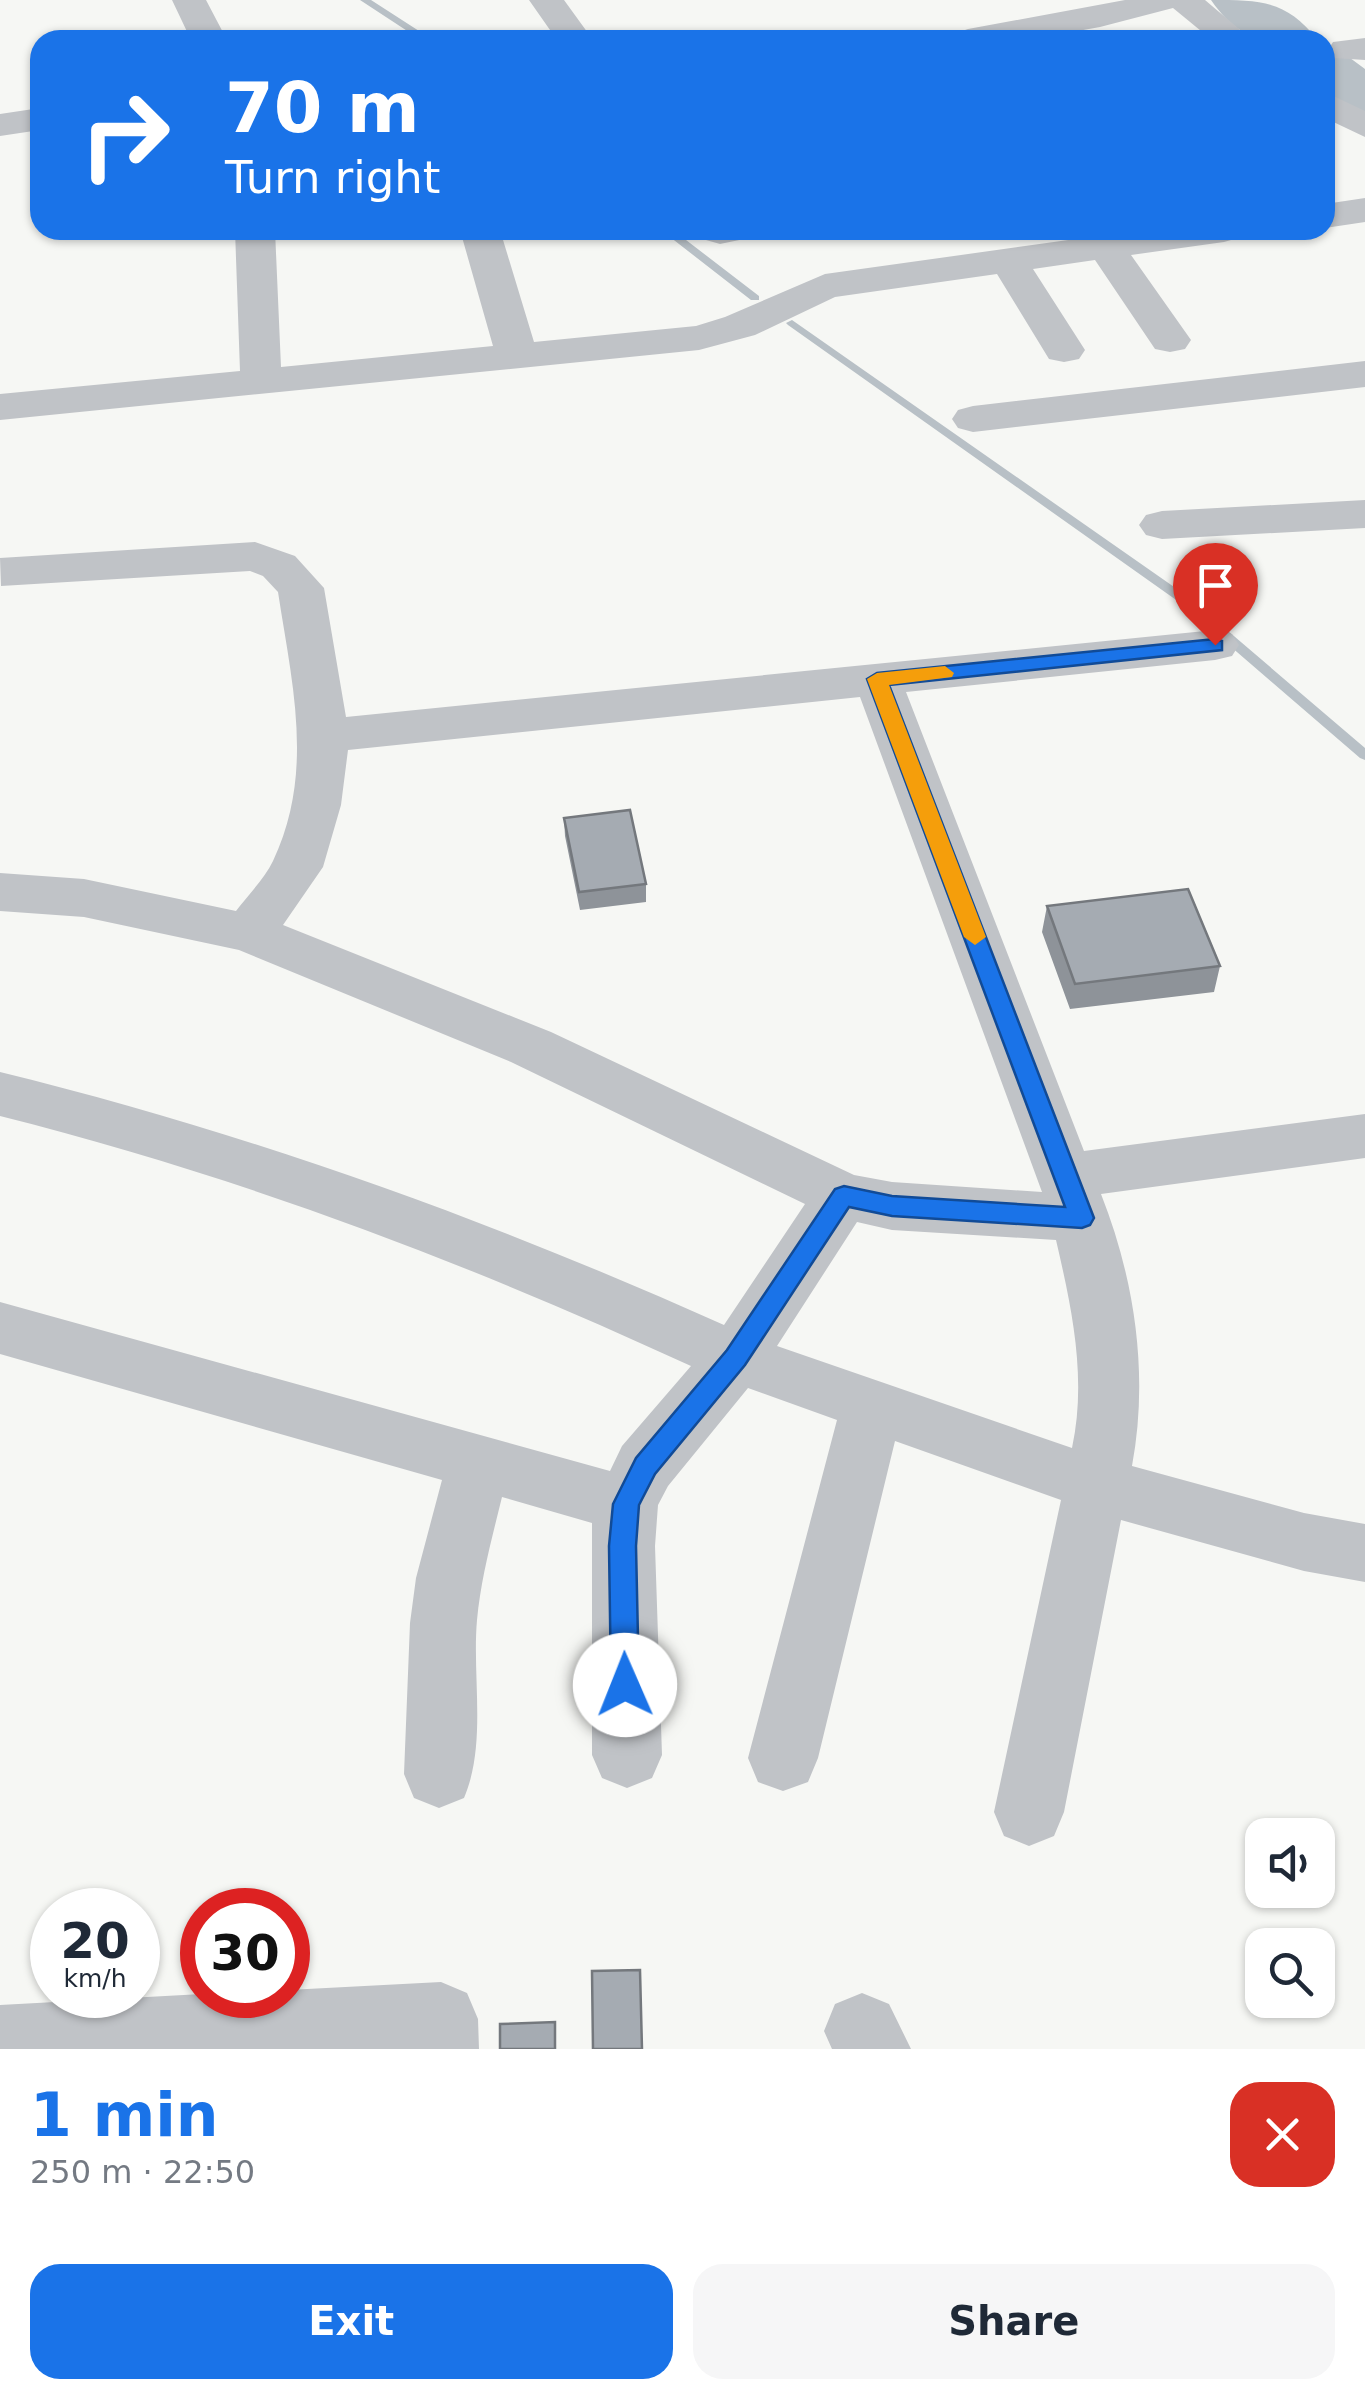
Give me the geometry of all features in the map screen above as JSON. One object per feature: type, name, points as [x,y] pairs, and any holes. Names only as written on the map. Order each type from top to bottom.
[{"type":"street","points":[[188,0],[204,30]]},
{"type":"street","points":[[546,0],[568,30]]},
{"type":"street","points":[[1025,30],[1166,0]]},
{"type":"street","points":[[1184,0],[1222,30]]},
{"type":"street","points":[[1335,108],[1365,126]]},
{"type":"street","points":[[0,125],[30,120]]},
{"type":"street","points":[[1335,214],[1365,210]]},
{"type":"street","points":[[254,240],[261,382]]},
{"type":"street","points":[[483,240],[517,356]]},
{"type":"street","points":[[940,240],[956,268]]},
{"type":"street","points":[[0,407],[699,338],[740,326],[825,286],[1120,240],[1170,340]]},
{"type":"street","points":[[1008,260],[1064,350]]},
{"type":"street","points":[[973,419],[1365,374]]},
{"type":"street","points":[[1162,525],[1365,514]]},
{"type":"street","points":[[0,556],[0,576],[227,555],[255,556],[279,566],[301,588],[325,736],[316,805],[297,867],[249,934]]},
{"type":"street","points":[[325,736],[1215,645]]},
{"type":"street","points":[[877,679],[1074,1197],[1107,1330],[1109,1421],[1029,1812]]},
{"type":"street","points":[[0,892],[84,898],[249,934],[531,1047],[844,1196],[892,1206],[1074,1197],[1365,1136]]},
{"type":"street","points":[[0,1094],[137,1128],[310,1185],[553,1275],[736,1358],[1097,1485],[1304,1542],[1365,1553]]},
{"type":"street","points":[[627,1754],[622,1546],[626,1504],[645,1466],[736,1358],[844,1196]]},
{"type":"street","points":[[0,1328],[626,1504]]},
{"type":"street","points":[[783,1758],[872,1406]]},
{"type":"street","points":[[439,1774],[447,1593],[479,1462]]},
{"type":"street","points":[[0,2043],[441,2019],[441,2049]]},
{"type":"building","points":[[630,810],[646,884],[579,892],[564,818]]},
{"type":"building","points":[[1188,889],[1220,966],[1075,984],[1047,906]]},
{"type":"building","points":[[640,1970],[642,2049],[593,2049],[592,1971]]},
{"type":"building","points":[[555,2022],[555,2049],[500,2049],[500,2024]]},
{"type":"waterway","points":[[365,0],[412,30]]},
{"type":"waterway","points":[[1239,0],[1276,30]]},
{"type":"waterway","points":[[1335,75],[1365,98]]},
{"type":"waterway","points":[[679,240],[755,298]]},
{"type":"waterway","points":[[792,323],[1183,599],[1365,755]]},
{"type":"slow traffic","points":[[945,673],[877,679],[975,937]]},
{"type":"route","points":[[625,1685],[622,1546],[626,1504],[645,1466],[736,1358],[844,1196],[892,1206],[1082,1218],[877,679],[1215,645]]}]
